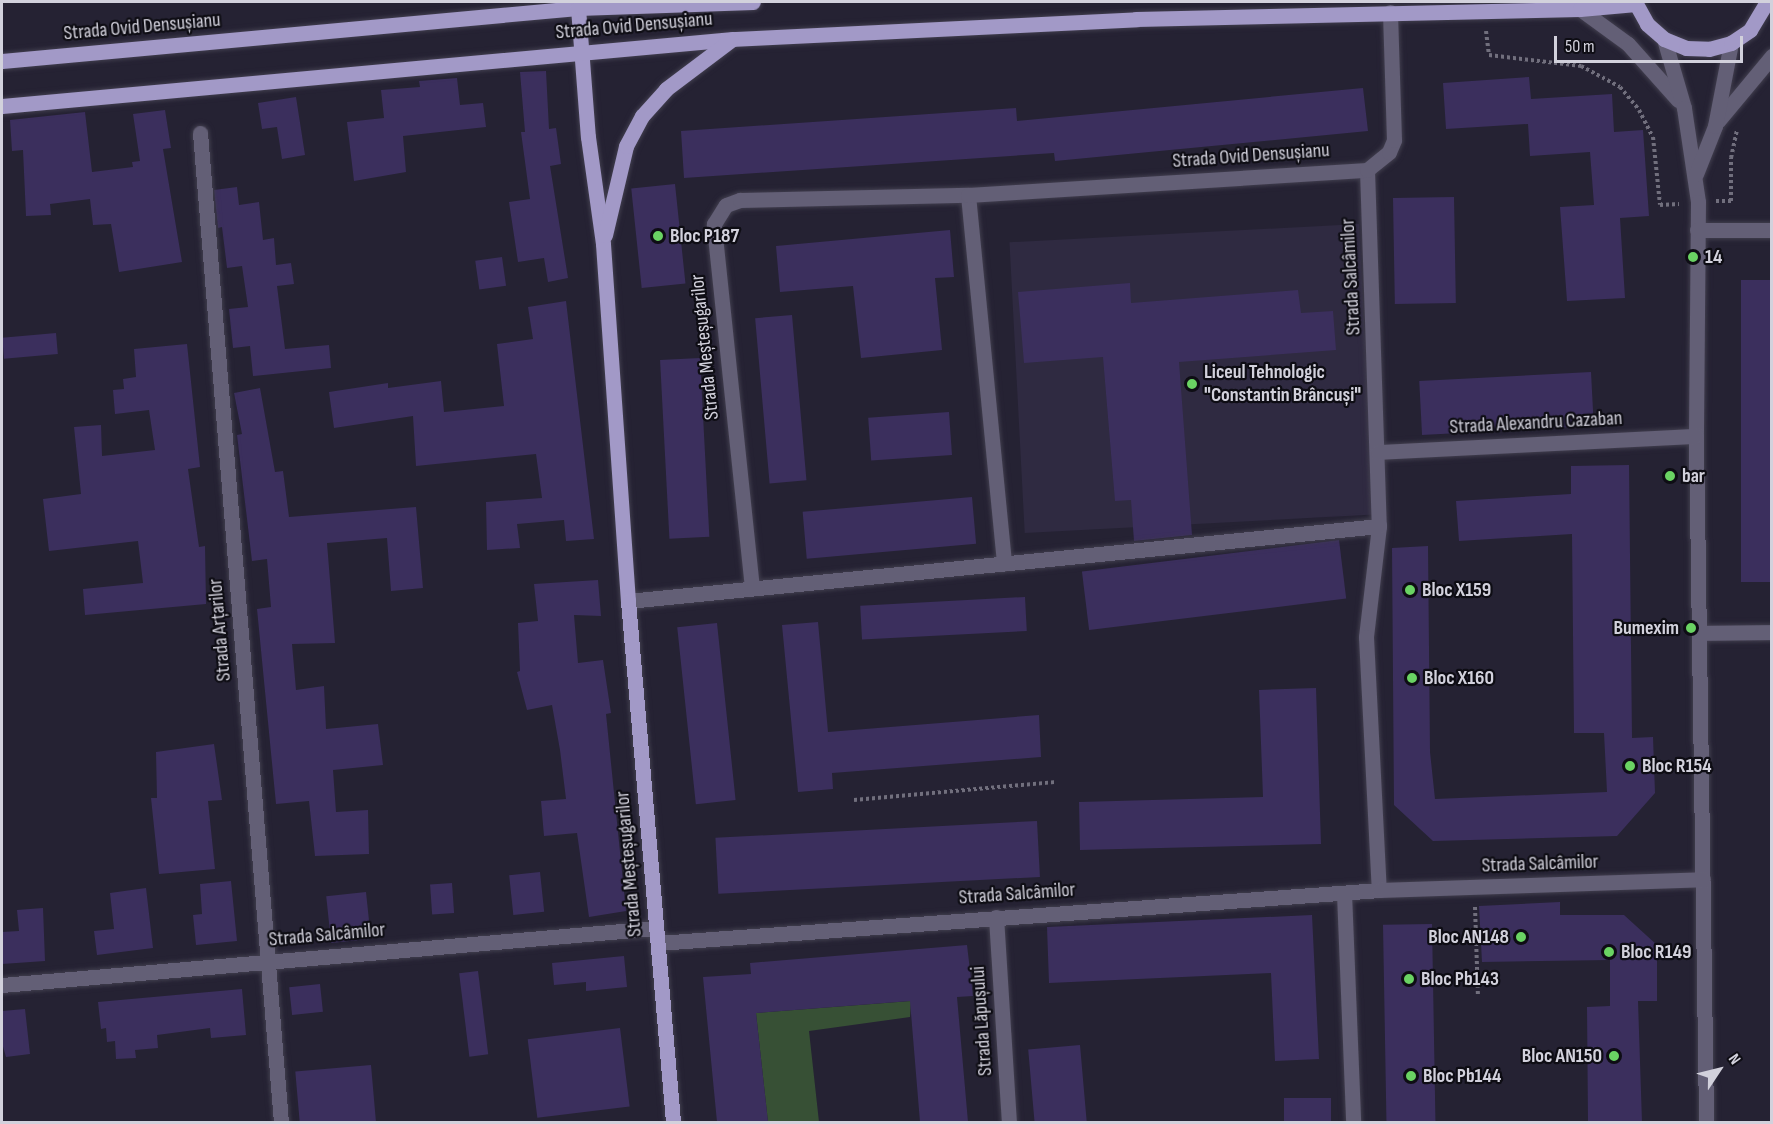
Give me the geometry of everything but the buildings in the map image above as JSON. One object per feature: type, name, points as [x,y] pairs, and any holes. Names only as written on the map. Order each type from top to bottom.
[{"type":"main road","name":"Strada Ovid Densușianu","points":[[2,61],[578,8],[753,2]]},
{"type":"main road","name":"Strada Ovid Densușianu","points":[[2,106],[582,51],[733,39],[897,29],[1390,12],[1580,9],[1636,3]]},
{"type":"main road","points":[[1636,3],[1647,24],[1664,39],[1697,49],[1731,43],[1750,30],[1767,8]]},
{"type":"main road","name":"Strada Meșteșugarilor","points":[[578,8],[588,137],[603,244],[628,601],[673,1122]]},
{"type":"main road","name":"Strada Ovid Densușianu","points":[[603,244],[626,146],[642,117],[666,88],[733,39]]},
{"type":"street","points":[[1580,9],[1628,44],[1662,78],[1684,108]]},
{"type":"street","points":[[1368,170],[1389,152],[1394,140],[1390,12]]},
{"type":"street","points":[[1664,39],[1684,108],[1696,174],[1698,202],[1696,436],[1706,1122]]},
{"type":"street","points":[[1696,174],[1715,126],[1731,43]]},
{"type":"street","points":[[1715,126],[1772,56]]},
{"type":"street","name":"Strada Arțarilor","points":[[200,133],[281,1122]]},
{"type":"street","name":"Strada Ovid Densușianu","points":[[968,195],[1368,170]]},
{"type":"street","name":"Strada Salcâmilor","points":[[1368,170],[1379,526],[1366,637],[1379,890]]},
{"type":"street","points":[[968,195],[1004,563]]},
{"type":"street","name":"Strada Meșteșugarilor","points":[[752,588],[714,224],[719,213],[726,205],[740,200],[968,195]]},
{"type":"street","points":[[1697,230],[1772,230]]},
{"type":"street","name":"Strada Alexandru Cazaban","points":[[1378,452],[1696,436]]},
{"type":"street","points":[[628,601],[1379,526]]},
{"type":"street","points":[[1699,633],[1772,632]]},
{"type":"street","name":"Strada Salcâmilor","points":[[2,985],[268,961],[1379,890],[1703,879]]},
{"type":"street","points":[[1344,893],[1353,1122]]},
{"type":"street","name":"Strada Lăpușului","points":[[996,916],[1010,1122]]},
{"type":"path","points":[[1484,12],[1489,55],[1581,66],[1620,87],[1639,110],[1653,137],[1660,205],[1731,201],[1731,158],[1740,119]]},
{"type":"path","points":[[854,800],[1054,782]]},
{"type":"path","points":[[1474,887],[1478,996]]},
{"type":"shaded area","name":"Liceul Tehnologic \"Constantin Brâncuși\"","points":[[1359,224],[1374,515],[1025,533],[1009,242]]},
{"type":"green space","points":[[911,1001],[910,1017],[809,1031],[819,1122],[768,1122],[756,1013]]},
{"type":"place","name":"Bloc P187","points":[[658,236]]},
{"type":"place","name":"14","points":[[1693,257]]},
{"type":"place","name":"Liceul Tehnologic \"Constantin Brâncuși\"","points":[[1192,384]]},
{"type":"place","name":"bar","points":[[1670,476]]},
{"type":"place","name":"Bloc X159","points":[[1410,590]]},
{"type":"place","name":"Bumexim","points":[[1691,628]]},
{"type":"place","name":"Bloc X160","points":[[1412,678]]},
{"type":"place","name":"Bloc R154","points":[[1630,766]]},
{"type":"place","name":"Bloc AN148","points":[[1521,937]]},
{"type":"place","name":"Bloc R149","points":[[1609,952]]},
{"type":"place","name":"Bloc Pb143","points":[[1409,979]]},
{"type":"place","name":"Bloc AN150","points":[[1614,1056]]},
{"type":"place","name":"Bloc Pb144","points":[[1411,1076]]}]
